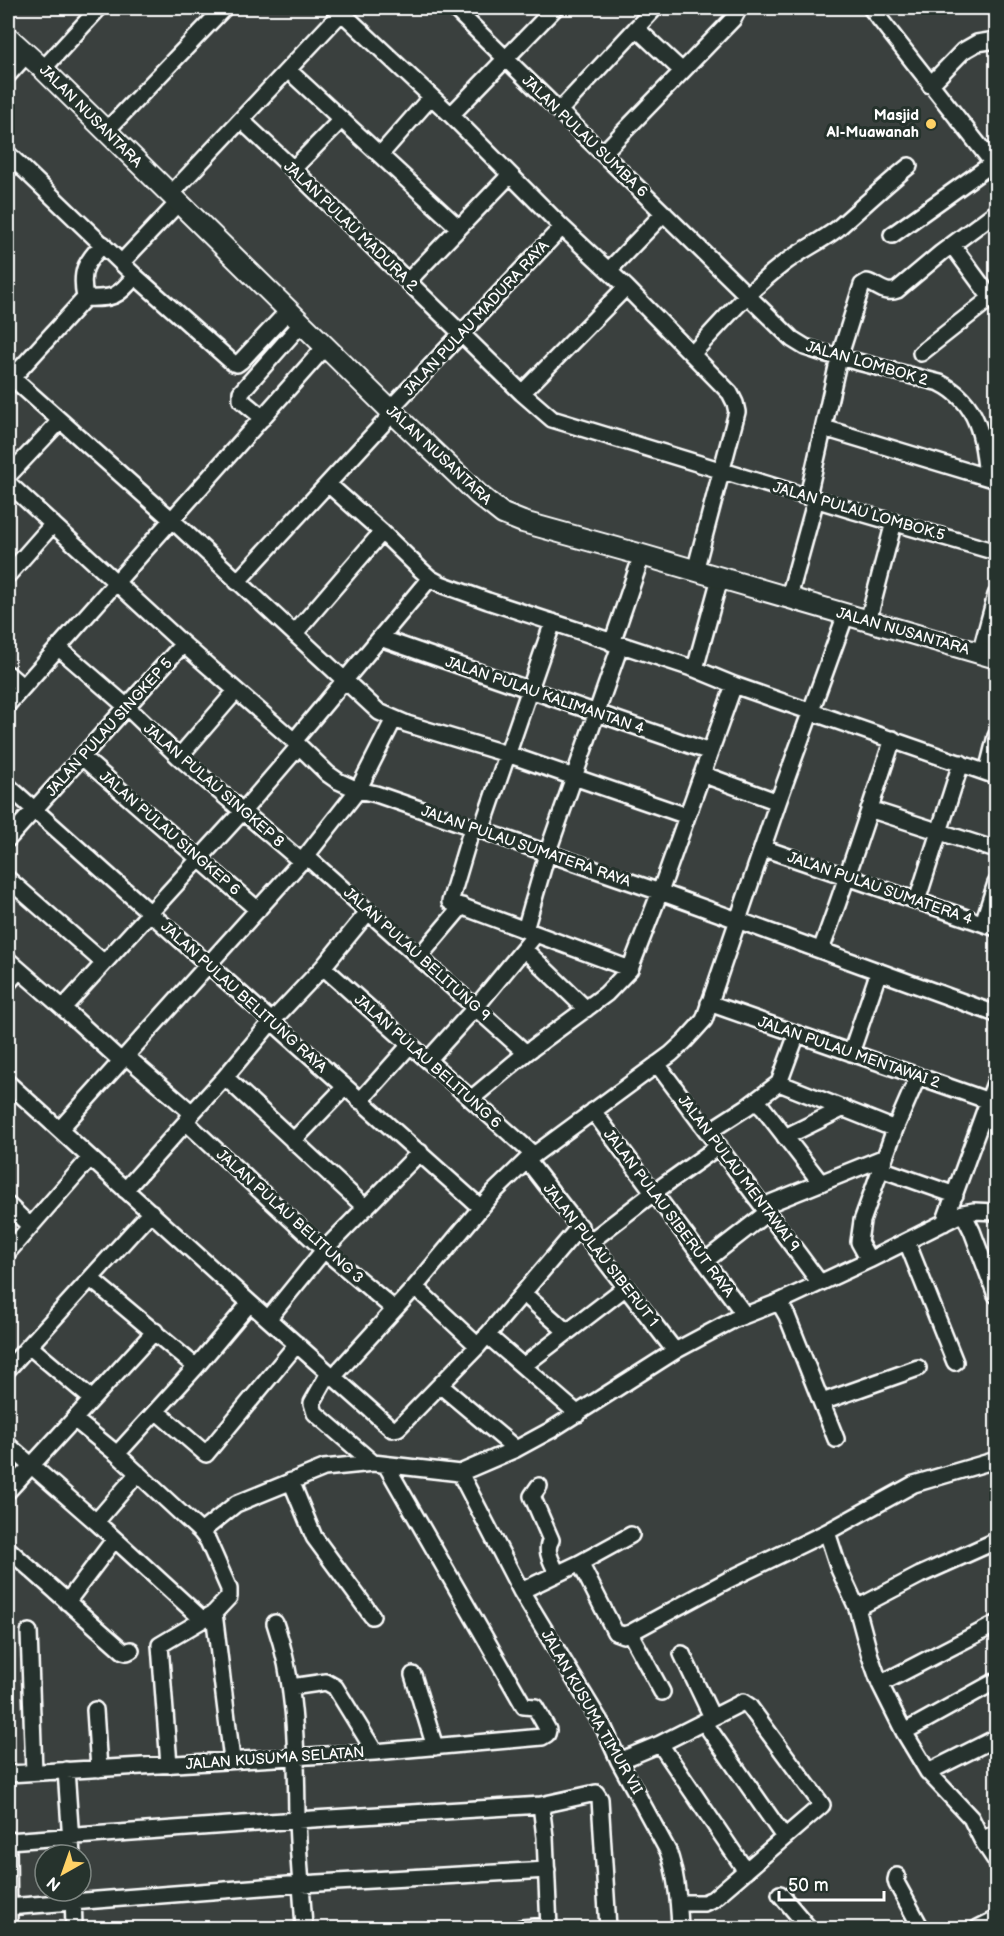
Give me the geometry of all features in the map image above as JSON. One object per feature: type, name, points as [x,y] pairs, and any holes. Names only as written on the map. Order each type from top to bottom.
[{"type":"street","points":[[43,69],[99,8]]},
{"type":"street","name":"JALAN PULAU SUMBA 6","points":[[454,8],[664,213]]},
{"type":"street","points":[[451,115],[555,8]]},
{"type":"street","points":[[603,153],[733,19],[738,8]]},
{"type":"street","points":[[871,8],[995,165],[892,235]]},
{"type":"street","points":[[106,130],[220,9]]},
{"type":"street","points":[[122,262],[241,120],[288,70],[339,10],[451,115],[730,393],[737,412],[734,428],[695,571]]},
{"type":"street","points":[[559,111],[636,28],[647,10]]},
{"type":"street","points":[[636,28],[682,71]]},
{"type":"street","name":"JALAN NUSANTARA","points":[[8,37],[106,130],[391,411],[479,495],[503,514],[523,522],[988,656]]},
{"type":"street","points":[[930,85],[963,51],[977,43],[996,40]]},
{"type":"street","points":[[8,75],[27,54]]},
{"type":"street","points":[[288,70],[459,228]]},
{"type":"street","points":[[380,155],[431,97]]},
{"type":"street","name":"JALAN PULAU MADURA 2","points":[[241,120],[522,393]]},
{"type":"street","points":[[293,169],[341,120]]},
{"type":"street","points":[[8,154],[135,276],[233,363],[241,362],[295,316]]},
{"type":"street","points":[[692,354],[748,296],[783,264],[834,231],[909,166]]},
{"type":"street","points":[[408,281],[510,175]]},
{"type":"street","points":[[789,597],[812,498],[839,358],[862,285],[867,282],[883,290],[891,292],[897,290],[996,212]]},
{"type":"street","points":[[609,270],[664,213]]},
{"type":"street","name":"JALAN LOMBOK 2","points":[[664,213],[792,339],[805,347],[839,358],[940,383],[950,388],[963,399],[976,420],[983,438],[992,478]]},
{"type":"street","name":"JALAN PULAU MADURA RAYA","points":[[237,582],[328,484],[461,332],[562,227]]},
{"type":"street","points":[[85,298],[83,283],[87,262],[103,244]]},
{"type":"street","points":[[921,353],[994,296],[952,245]]},
{"type":"street","points":[[135,276],[119,294],[106,298],[85,298],[10,376],[172,520],[380,712],[394,719],[507,754],[687,816]]},
{"type":"street","points":[[522,393],[626,287]]},
{"type":"street","points":[[262,418],[241,400],[241,392],[295,316]]},
{"type":"street","points":[[8,704],[326,346]]},
{"type":"street","name":"JALAN PULAU LOMBOK.5","points":[[522,393],[552,419],[564,424],[996,552]]},
{"type":"street","points":[[8,476],[60,421]]},
{"type":"street","points":[[824,428],[992,478]]},
{"type":"street","name":"JALAN PULAU SUMATERA RAYA","points":[[8,483],[116,580],[183,645],[338,781],[358,790],[376,794],[660,892],[996,1014]]},
{"type":"street","points":[[328,484],[430,578],[488,601],[695,669],[734,685],[992,774],[996,736]]},
{"type":"street","points":[[868,621],[894,522]]},
{"type":"street","points":[[8,574],[53,524]]},
{"type":"street","points":[[295,633],[382,532]]},
{"type":"street","points":[[428,1060],[524,949],[530,932],[547,854],[575,779],[596,713],[642,555]]},
{"type":"street","points":[[63,1008],[243,811],[344,679],[430,578]]},
{"type":"street","points":[[695,669],[720,578]]},
{"type":"street","points":[[988,656],[996,595]]},
{"type":"street","points":[[379,1464],[315,1413],[312,1402],[331,1375],[415,1287],[507,1177],[530,1157],[657,1064],[684,1042],[704,1020],[778,802],[846,614]]},
{"type":"street","points":[[419,957],[456,904],[476,829],[507,754],[553,622]]},
{"type":"street","name":"JALAN PULAU KALIMANTAN 4","points":[[380,639],[710,752]]},
{"type":"street","name":"JALAN PULAU SINGKEP 5","points":[[8,839],[183,645]]},
{"type":"street","name":"JALAN PULAU SINGKEP 8","points":[[59,648],[127,707],[179,757],[304,859]]},
{"type":"street","points":[[8,674],[23,687]]},
{"type":"street","points":[[471,1099],[526,1053],[606,994],[630,969],[734,685]]},
{"type":"street","points":[[179,757],[236,691]]},
{"type":"street","points":[[60,1129],[304,859],[358,790],[394,719]]},
{"type":"street","points":[[821,950],[848,877],[893,740]]},
{"type":"street","name":"JALAN PULAU SINGKEP 6","points":[[82,757],[258,910]]},
{"type":"street","points":[[917,901],[961,764]]},
{"type":"street","points":[[702,774],[778,802]]},
{"type":"street","name":"JALAN PULAU BELITUNG RAYA","points":[[8,786],[481,1208]]},
{"type":"street","points":[[869,809],[996,850]]},
{"type":"street","name":"JALAN PULAU SUMATERA 4","points":[[764,848],[990,926]]},
{"type":"street","name":"JALAN PULAU BELITUNG 9","points":[[304,859],[368,912],[526,1053]]},
{"type":"street","points":[[8,879],[104,963]]},
{"type":"street","points":[[990,926],[996,883]]},
{"type":"street","points":[[456,904],[630,969]]},
{"type":"street","points":[[125,1190],[272,1021],[323,967],[368,912]]},
{"type":"street","points":[[524,949],[586,1009]]},
{"type":"street","points":[[8,983],[13,965]]},
{"type":"street","name":"JALAN PULAU BELITUNG 3","points":[[13,965],[124,1059],[189,1118],[324,1250],[394,1309]]},
{"type":"street","name":"JALAN PULAU BELITUNG 6","points":[[323,967],[471,1099],[530,1157]]},
{"type":"street","points":[[851,1053],[879,971]]},
{"type":"street","name":"JALAN PULAU MENTAWAI 2","points":[[709,1004],[989,1101]]},
{"type":"street","points":[[708,1132],[779,1083],[797,1034]]},
{"type":"street","points":[[360,1101],[411,1045]]},
{"type":"street","name":"JALAN PULAU MENTAWAI 9","points":[[657,1064],[820,1283]]},
{"type":"street","points":[[869,1260],[859,1242],[862,1221],[895,1129],[918,1076]]},
{"type":"street","points":[[225,1077],[366,1208]]},
{"type":"street","points":[[944,1223],[996,1080]]},
{"type":"street","points":[[8,1083],[392,1429],[398,1428],[483,1341],[580,1226]]},
{"type":"street","points":[[779,1083],[895,1129]]},
{"type":"street","points":[[294,1141],[345,1087]]},
{"type":"street","points":[[755,1101],[763,1108],[821,1183]]},
{"type":"street","points":[[785,1137],[844,1108]]},
{"type":"street","name":"JALAN PULAU SIBERUT RAYA","points":[[594,1111],[745,1315]]},
{"type":"street","points":[[591,1241],[718,1146]]},
{"type":"street","points":[[268,1319],[324,1250],[420,1152]]},
{"type":"street","name":"JALAN PULAU SIBERUT 1","points":[[530,1157],[675,1351]]},
{"type":"street","points":[[8,1252],[90,1158]]},
{"type":"street","points":[[705,1261],[766,1209],[821,1183],[883,1163],[955,1195]]},
{"type":"street","points":[[8,1205],[30,1226]]},
{"type":"street","points":[[8,1369],[151,1212]]},
{"type":"street","points":[[201,1532],[236,1504],[324,1468],[379,1464],[460,1473],[516,1449],[578,1414],[675,1351],[733,1320],[820,1283],[963,1213],[996,1212]]},
{"type":"street","points":[[963,1213],[996,1295]]},
{"type":"street","points":[[907,1242],[954,1362]]},
{"type":"street","points":[[91,1279],[196,1367]]},
{"type":"street","points":[[415,1287],[483,1341],[523,1366],[578,1414]]},
{"type":"street","points":[[523,1366],[626,1287]]},
{"type":"street","points":[[523,1293],[567,1332]]},
{"type":"street","points":[[779,1302],[787,1316],[837,1439]]},
{"type":"street","points":[[117,1454],[250,1303]]},
{"type":"street","points":[[8,1491],[155,1331]]},
{"type":"street","points":[[156,1411],[206,1454],[297,1344]]},
{"type":"street","points":[[29,1346],[92,1399]]},
{"type":"street","points":[[822,1402],[918,1368]]},
{"type":"street","points":[[441,1386],[516,1449]]},
{"type":"street","points":[[74,1419],[117,1454],[201,1532],[208,1541],[230,1589],[229,1597],[208,1616],[160,1645],[169,1765]]},
{"type":"street","points":[[8,1445],[114,1540],[208,1616],[232,1760]]},
{"type":"street","points":[[580,1563],[615,1632],[623,1635],[728,1580],[827,1533],[914,1484],[996,1460]]},
{"type":"street","name":"JALAN KUSUMA SELATAN","points":[[8,1774],[375,1752],[542,1737],[547,1734],[547,1726],[536,1707],[524,1706],[379,1464]]},
{"type":"street","points":[[96,1522],[138,1473]]},
{"type":"street","name":"JALAN KUSUMA TIMUR VII","points":[[460,1473],[521,1591],[604,1728],[619,1761],[668,1851],[673,1864],[680,1904],[680,1929]]},
{"type":"street","points":[[291,1480],[314,1537],[372,1616]]},
{"type":"street","points":[[539,1486],[532,1496],[551,1540],[547,1545],[547,1550],[557,1573]]},
{"type":"street","points":[[827,1533],[856,1608],[880,1684],[904,1732],[928,1772],[971,1818],[996,1861]]},
{"type":"street","points":[[521,1591],[580,1563],[631,1535]]},
{"type":"street","points":[[67,1602],[114,1540]]},
{"type":"street","points":[[856,1608],[920,1575],[996,1541]]},
{"type":"street","points":[[8,1549],[123,1651],[131,1650]]},
{"type":"street","points":[[275,1623],[291,1687],[297,1756],[297,1820],[304,1929]]},
{"type":"street","points":[[880,1684],[996,1624]]},
{"type":"street","points":[[29,1632],[34,1772]]},
{"type":"street","points":[[630,1633],[662,1692]]},
{"type":"street","points":[[682,1654],[708,1720],[784,1838]]},
{"type":"street","points":[[413,1675],[435,1747]]},
{"type":"street","points":[[904,1732],[996,1681]]},
{"type":"street","points":[[291,1687],[327,1682],[335,1687],[375,1752]]},
{"type":"street","points":[[619,1761],[660,1744],[743,1702],[747,1704],[822,1806],[713,1899],[704,1904],[680,1904]]},
{"type":"street","points":[[95,1710],[99,1769]]},
{"type":"street","points":[[928,1772],[996,1738]]},
{"type":"street","points":[[660,1744],[746,1871]]},
{"type":"street","points":[[66,1770],[71,1843]]},
{"type":"street","points":[[8,1841],[541,1805],[596,1793],[599,1795],[608,1929]]},
{"type":"street","points":[[521,1929],[549,1928],[541,1805]]},
{"type":"street","points":[[982,1840],[996,1833]]},
{"type":"street","points":[[8,1847],[9,1929]]},
{"type":"street","points":[[93,1895],[547,1870]]},
{"type":"street","points":[[897,1876],[897,1884],[921,1929]]},
{"type":"street","points":[[780,1893],[807,1926],[807,1929]]},
{"type":"street","points":[[8,1907],[33,1903]]},
{"type":"street","points":[[73,1903],[74,1929]]},
{"type":"street","points":[[978,1929],[996,1919]]},
{"type":"place","name":"Masjid Al-Muawanah","points":[[931,124]]}]
